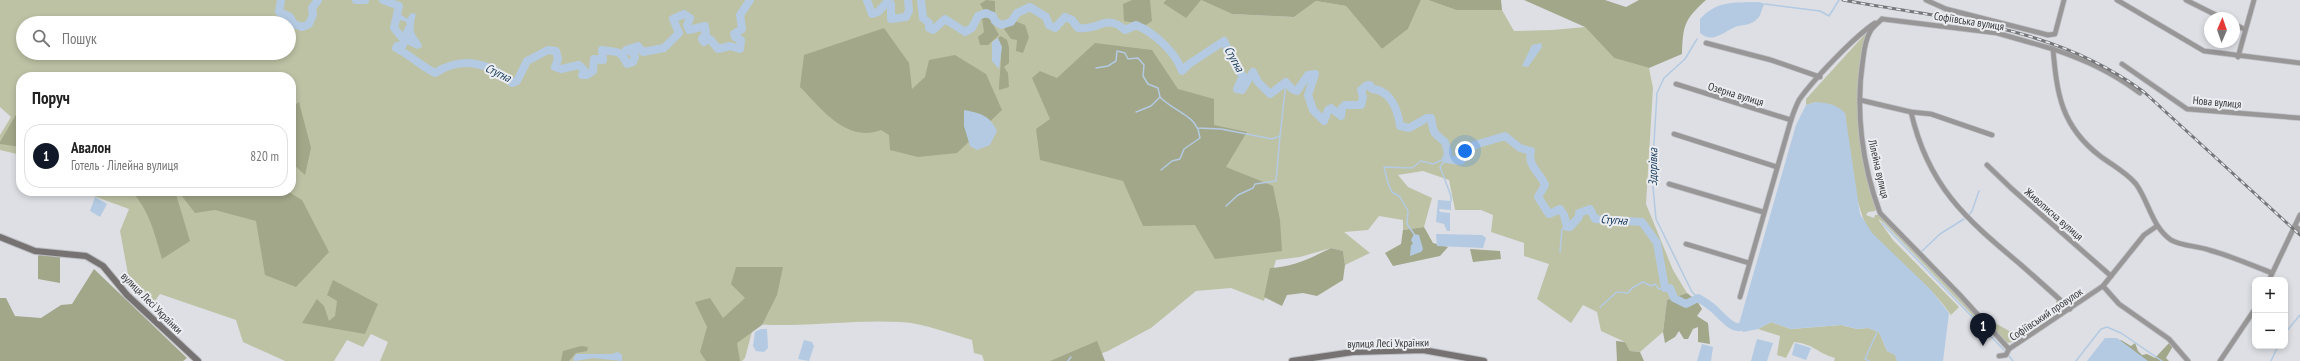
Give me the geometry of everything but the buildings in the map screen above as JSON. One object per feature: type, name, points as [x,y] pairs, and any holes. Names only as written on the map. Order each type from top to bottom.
[{"type":"street","name":"Софіївська вулиця","points":[[1926,0],[1946,9],[2048,35],[2055,34],[2064,0]]},
{"type":"street","points":[[2117,0],[2204,51],[2238,57],[2300,63]]},
{"type":"street","points":[[2186,0],[2210,12]]},
{"type":"street","points":[[2238,57],[2244,29],[2254,0]]},
{"type":"street","name":"Софіївська вулиця","points":[[1882,19],[1996,33],[2052,49],[2091,62],[2140,93]]},
{"type":"street","points":[[1740,297],[1763,212],[1791,120],[1800,100],[1865,29],[1882,19]]},
{"type":"street","name":"Лілейна вулиця","points":[[1882,19],[1871,30],[1864,51],[1860,100],[1860,122],[1868,172],[1880,213],[1960,295],[2009,349]]},
{"type":"street","points":[[2240,27],[2244,29]]},
{"type":"street","points":[[1706,43],[1771,60],[1820,77]]},
{"type":"street","points":[[2052,49],[2056,85],[2063,112],[2074,130],[2086,145],[2132,180],[2149,204],[2157,226],[2172,240],[2230,256],[2272,273]]},
{"type":"street","name":"Нова вулиця","points":[[2122,64],[2187,109],[2300,118]]},
{"type":"street","name":"Озерна вулиця","points":[[1676,84],[1791,120]]},
{"type":"street","points":[[1860,100],[1911,112],[1931,114],[1992,135]]},
{"type":"street","points":[[1911,112],[1916,134],[1931,171],[1965,217],[2070,309]]},
{"type":"street","points":[[1674,134],[1777,167]]},
{"type":"street","name":"Живописна вулиця","points":[[1987,165],[2012,189],[2111,276]]},
{"type":"street","points":[[1668,184],[1763,212]]},
{"type":"street","points":[[2270,277],[2300,215]]},
{"type":"street","name":"Софіївський провулок","points":[[1999,356],[2006,355],[2009,349],[2103,286],[2144,236],[2157,226]]},
{"type":"street","points":[[2295,226],[2300,230]]},
{"type":"street","name":"вулиця Лесі Українки","points":[[0,237],[35,251],[86,256],[103,266],[128,295],[198,361]]},
{"type":"street","points":[[1686,244],[1749,263]]},
{"type":"street","points":[[2103,286],[2119,304],[2169,339],[2188,361]]},
{"type":"street","points":[[2220,361],[2252,313]]},
{"type":"street","name":"вулиця Лесі Українки","points":[[1292,361],[1353,352],[1423,350],[1484,361]]},
{"type":"green space","points":[[0,0],[1166,0],[1163,3],[1201,0],[1232,14],[1294,17],[1316,1],[1346,6],[1382,49],[1408,29],[1421,0],[1428,0],[1456,10],[1502,10],[1514,31],[1585,27],[1614,58],[1649,68],[1653,88],[1646,204],[1673,270],[1687,293],[1667,300],[1663,332],[1640,352],[1630,351],[1625,342],[1601,331],[1597,312],[1583,305],[1571,323],[1537,299],[1549,264],[1524,256],[1524,243],[1491,232],[1493,215],[1481,210],[1455,210],[1449,180],[1423,171],[1398,175],[1408,187],[1432,198],[1424,227],[1403,230],[1403,220],[1379,216],[1368,230],[1344,232],[1370,253],[1345,265],[1343,251],[1331,248],[1300,257],[1276,260],[1264,301],[1231,288],[1196,291],[1151,328],[1108,351],[1081,361],[984,361],[982,355],[974,353],[972,340],[918,324],[882,321],[791,325],[754,324],[745,358],[742,361],[380,361],[388,342],[371,334],[363,347],[347,340],[334,361],[285,361],[243,342],[236,320],[160,294],[151,306],[130,285],[120,231],[129,209],[94,196],[296,196],[296,72],[16,72],[16,154],[0,150],[0,135],[11,117],[0,107]]},
{"type":"green space","points":[[986,0],[995,1],[995,14],[985,12],[980,4]]},
{"type":"green space","points":[[1132,0],[1150,0],[1152,21],[1146,25],[1124,21],[1123,4]]},
{"type":"green space","points":[[1166,0],[1201,0],[1186,18],[1163,3]]},
{"type":"green space","points":[[1201,0],[1421,0],[1408,29],[1382,49],[1346,6],[1316,1],[1294,17],[1232,14]]},
{"type":"green space","points":[[1428,0],[1501,0],[1502,10],[1456,10]]},
{"type":"green space","points":[[1524,0],[1605,0],[1626,7],[1639,0],[1706,0],[1693,13],[1686,24],[1683,36],[1682,54],[1649,68],[1614,58],[1585,27]]},
{"type":"green space","points":[[989,17],[999,35],[988,45],[980,45],[978,37],[984,32],[982,18]]},
{"type":"green space","points":[[1015,21],[1025,25],[1029,37],[1023,53],[1016,51],[1017,40],[1011,39],[1004,29]]},
{"type":"green space","points":[[884,28],[909,63],[912,89],[925,77],[929,60],[955,55],[986,74],[1002,110],[957,153],[918,157],[890,150],[889,135],[881,130],[868,133],[857,132],[846,128],[826,114],[800,87],[804,55]]},
{"type":"green space","points":[[1866,33],[1858,116],[1862,147],[1877,208],[1875,211],[1868,212],[1866,215],[1874,218],[1875,215],[1880,215],[1888,221],[1983,323],[1981,324],[1884,223],[1878,219],[1893,240],[1959,307],[1951,315],[1933,293],[1872,234],[1860,210],[1856,194],[1850,159],[1845,113],[1816,102],[1806,105],[1806,99]]},
{"type":"green space","points":[[1001,36],[1007,40],[1009,47],[1009,63],[1004,67],[1008,73],[1009,87],[999,90],[1001,49],[998,38]]},
{"type":"green space","points":[[1095,43],[1152,50],[1178,89],[1214,99],[1214,125],[1247,132],[1226,167],[1273,186],[1280,220],[1282,251],[1215,259],[1195,225],[1143,226],[1123,181],[1040,160],[1036,129],[1050,119],[1032,78],[1040,71],[1057,78]]},
{"type":"green space","points":[[299,102],[311,148],[305,175],[296,167],[296,104]]},
{"type":"green space","points":[[16,115],[16,146],[0,144]]},
{"type":"green space","points":[[135,196],[176,196],[190,241],[162,259],[147,214]]},
{"type":"green space","points":[[182,196],[295,196],[302,200],[329,252],[296,287],[265,275],[256,221],[215,210],[195,213]]},
{"type":"green space","points":[[1424,227],[1433,243],[1448,247],[1440,256],[1393,266],[1385,253],[1401,244],[1403,230]]},
{"type":"green space","points":[[1331,248],[1343,251],[1345,265],[1343,280],[1317,296],[1303,293],[1287,295],[1282,306],[1264,297],[1270,268],[1294,264]]},
{"type":"green space","points":[[1470,249],[1500,251],[1501,259],[1473,262]]},
{"type":"green space","points":[[42,253],[60,256],[60,283],[38,279],[38,256]]},
{"type":"green space","points":[[736,267],[783,267],[777,295],[762,325],[737,343],[740,361],[706,361],[700,352],[707,327],[695,302],[710,298],[723,318],[745,298],[731,284]]},
{"type":"green space","points":[[94,269],[187,358],[183,361],[0,361],[0,298],[6,298],[15,316],[41,318],[61,305],[72,304]]},
{"type":"green space","points":[[333,280],[378,304],[365,334],[302,323],[317,299],[324,306],[329,321],[335,316],[337,301],[327,295]]},
{"type":"green space","points":[[1687,293],[1697,301],[1702,309],[1697,316],[1708,323],[1710,344],[1698,342],[1698,327],[1693,329],[1688,339],[1684,339],[1679,331],[1675,337],[1665,343],[1663,332],[1667,300]]},
{"type":"green space","points":[[2056,299],[2059,302],[2062,312],[2018,340],[2005,343],[1992,327],[1995,323],[2013,333],[2056,306]]},
{"type":"green space","points":[[1771,322],[1791,329],[1841,325],[1857,329],[1868,328],[1879,332],[1887,351],[1896,355],[1897,361],[1834,361],[1835,358],[1801,343],[1794,342],[1786,358],[1777,355],[1780,336],[1758,329]]},
{"type":"green space","points":[[2121,340],[2131,346],[2135,343],[2138,351],[2142,355],[2147,354],[2155,358],[2169,343],[2173,346],[2166,358],[2169,361],[2144,361],[2117,343]]},
{"type":"green space","points":[[1097,341],[1105,361],[1050,361]]},
{"type":"green space","points":[[1616,341],[1625,342],[1630,351],[1640,352],[1644,361],[1617,361]]},
{"type":"green space","points":[[581,346],[588,347],[587,351],[576,353],[569,361],[561,361],[563,351]]},
{"type":"water","points":[[1759,2],[1765,4],[1756,21],[1735,27],[1718,36],[1709,37],[1700,33],[1700,19],[1713,8],[1726,4]]},
{"type":"water","points":[[399,13],[407,19],[411,13],[416,14],[414,31],[422,47],[417,49],[407,44],[403,31],[407,24],[405,21],[397,20]]},
{"type":"water","points":[[998,38],[1002,47],[999,69],[992,61],[992,42]]},
{"type":"water","points":[[1541,43],[1542,47],[1528,67],[1522,66],[1532,45]]},
{"type":"water","points":[[1816,102],[1832,104],[1845,113],[1860,214],[1872,233],[1931,290],[1949,313],[1943,361],[1897,361],[1895,355],[1887,351],[1879,332],[1868,328],[1857,329],[1841,325],[1791,329],[1771,322],[1758,329],[1743,332],[1739,324],[1796,125],[1806,105]]},
{"type":"water","points":[[964,110],[984,116],[991,121],[997,131],[990,145],[977,150],[970,146],[964,126]]},
{"type":"water","points":[[95,197],[107,204],[100,217],[90,211]]},
{"type":"water","points":[[1438,200],[1451,201],[1451,210],[1439,209],[1440,212],[1450,213],[1450,231],[1447,231],[1444,224],[1436,222]]},
{"type":"water","points":[[1414,234],[1419,235],[1423,249],[1421,252],[1410,256],[1411,245],[1413,244],[1411,240]]},
{"type":"water","points":[[1436,234],[1482,235],[1486,238],[1483,248],[1437,246]]},
{"type":"water","points":[[761,329],[767,329],[768,348],[764,352],[756,351],[753,346],[755,332]]},
{"type":"water","points":[[2105,338],[2117,338],[2148,361],[2087,361]]},
{"type":"water","points":[[1757,339],[1773,343],[1767,361],[1751,361]]},
{"type":"water","points":[[804,340],[812,342],[814,346],[809,361],[798,359]]},
{"type":"water","points":[[1795,343],[1811,348],[1806,360],[1792,355]]},
{"type":"water","points":[[1702,344],[1713,347],[1711,361],[1697,361]]},
{"type":"water","points":[[618,352],[622,355],[622,361],[593,358],[575,361],[573,359],[576,354],[612,354]]},
{"type":"waterway","name":"Стугна","points":[[281,0],[279,12],[288,16]]},
{"type":"waterway","name":"Стугна","points":[[296,25],[302,27],[309,24],[313,15],[312,8],[318,0]]},
{"type":"waterway","name":"Стугна","points":[[356,0],[365,0]]},
{"type":"waterway","name":"Стугна","points":[[383,0],[399,6],[394,28],[404,40],[403,45],[397,46],[396,48],[425,67],[435,73],[455,64],[475,64],[494,70],[512,83],[517,81],[527,61],[548,50],[556,51],[558,59],[555,67],[561,69],[579,65],[584,70],[582,75],[587,75],[593,71],[594,59],[603,60],[602,50],[620,53],[627,64],[633,62],[635,57],[634,53],[626,50],[638,46],[643,52],[664,48],[679,33],[673,19],[684,14],[690,18],[687,25],[689,30],[705,26],[706,33],[702,39],[704,42],[710,39],[718,49],[730,46],[740,49],[741,40],[735,37],[734,34],[742,29],[740,15],[750,0]]},
{"type":"waterway","name":"Стугна","points":[[867,0],[872,14],[878,12],[888,1],[891,4],[891,19],[906,17],[909,11],[908,0]]},
{"type":"waterway","name":"Стугна","points":[[921,0],[923,18],[929,23],[929,28],[933,30],[945,19],[965,32],[972,28],[978,16],[986,13],[993,16],[995,21],[1001,25],[1011,22],[1017,13],[1030,7],[1046,17],[1049,25],[1055,28],[1065,17],[1072,20],[1078,28],[1113,23],[1119,25],[1125,30],[1136,25],[1150,33],[1164,44],[1175,57],[1182,71],[1189,64],[1224,41],[1237,69],[1243,76],[1237,89],[1242,90],[1253,72],[1258,82],[1270,94],[1286,82],[1292,89],[1297,91],[1308,75],[1315,74],[1308,95],[1313,110],[1324,121],[1328,110],[1331,108],[1341,116],[1342,108],[1345,105],[1361,105],[1363,97],[1361,90],[1367,85],[1370,85],[1372,89],[1379,90],[1389,97],[1395,108],[1400,126],[1409,128],[1427,118],[1431,118],[1434,132],[1445,142],[1448,153],[1446,159],[1461,161],[1471,146],[1505,136],[1520,148],[1531,151],[1530,156],[1532,165],[1545,185],[1538,197],[1549,214],[1560,209],[1564,215],[1567,227],[1570,227],[1579,217],[1579,213],[1590,209],[1595,219],[1642,222],[1657,243],[1665,288],[1670,288],[1674,298],[1686,304],[1698,298],[1732,325],[1736,327],[1750,325]]},
{"type":"waterway","points":[[1765,4],[1820,11],[1829,16],[1839,0]]},
{"type":"waterway","name":"Здорівка","points":[[1697,39],[1685,59],[1664,78],[1657,93],[1652,176],[1656,219],[1692,292],[1698,298]]},
{"type":"waterway","points":[[1096,68],[1108,66],[1116,61],[1117,51],[1125,53],[1128,59],[1138,58],[1144,65],[1143,76],[1148,84],[1158,88],[1160,97]]},
{"type":"waterway","points":[[1136,112],[1151,106],[1160,97],[1191,119],[1197,128],[1221,129],[1272,139],[1280,136],[1286,82]]},
{"type":"waterway","points":[[1161,170],[1172,161],[1180,159],[1184,149],[1200,138],[1198,129]]},
{"type":"waterway","points":[[1226,206],[1238,195],[1253,188],[1255,184],[1276,181],[1280,136]]},
{"type":"waterway","points":[[1414,234],[1407,224],[1408,211],[1400,197],[1392,192],[1384,167],[1412,168],[1421,161],[1433,164],[1444,159]]},
{"type":"waterway","points":[[1446,159],[1440,167],[1451,196],[1451,201]]},
{"type":"waterway","points":[[1968,216],[1972,211],[1979,191]]},
{"type":"waterway","points":[[1922,251],[1940,234],[1964,219]]},
{"type":"waterway","points":[[1882,223],[2004,350]]},
{"type":"waterway","points":[[1560,252],[1562,229],[1567,227]]},
{"type":"waterway","points":[[1600,307],[1617,292],[1628,293],[1632,288],[1643,282],[1651,286],[1655,284],[1659,289],[1665,288]]},
{"type":"waterway","points":[[2288,329],[2300,315]]},
{"type":"waterway","points":[[2076,361],[2101,329],[2107,327],[2121,333],[2162,361]]},
{"type":"waterway","points":[[1869,361],[1865,359],[1878,330]]},
{"type":"waterway","points":[[2271,361],[2277,349]]},
{"type":"waterway","points":[[2009,356],[2013,361]]},
{"type":"waterway","points":[[1068,361],[1071,357]]},
{"type":"railway","points":[[1843,0],[1962,20],[2000,28],[2074,52],[2109,70],[2144,92],[2300,235]]},
{"type":"place","name":"Авалон","points":[[1983,346]]}]
